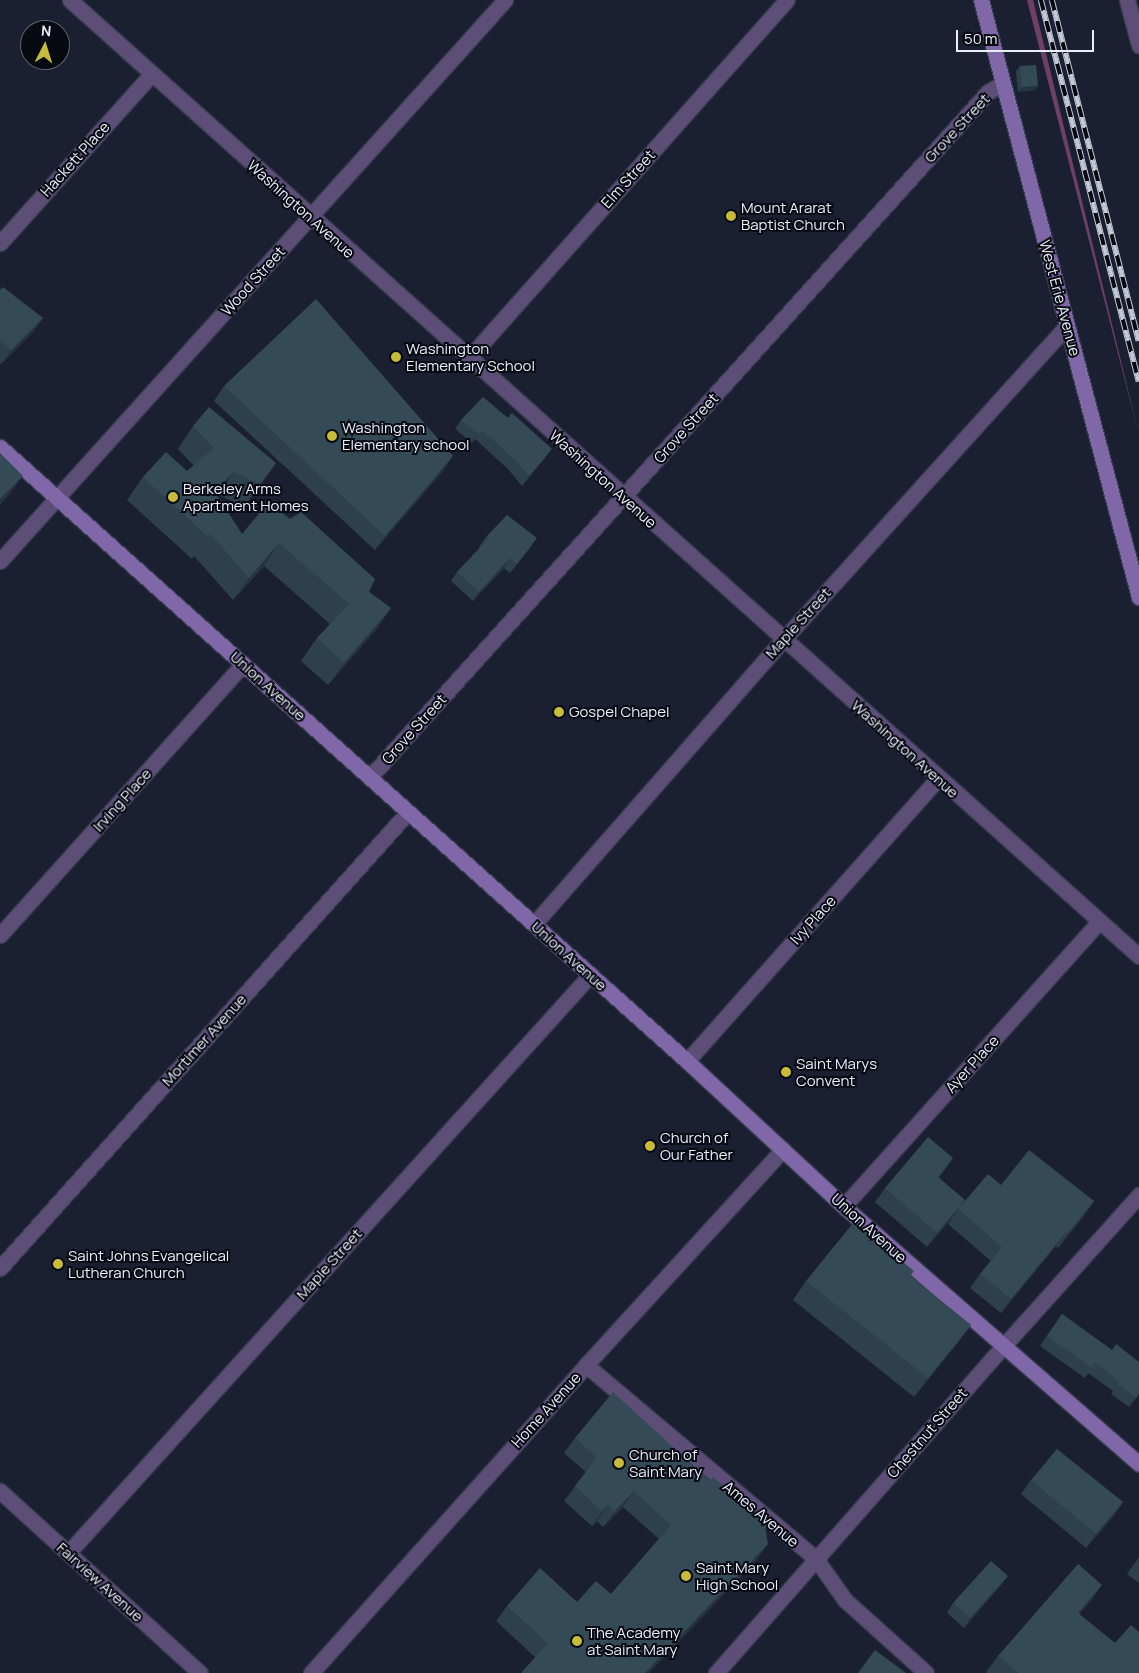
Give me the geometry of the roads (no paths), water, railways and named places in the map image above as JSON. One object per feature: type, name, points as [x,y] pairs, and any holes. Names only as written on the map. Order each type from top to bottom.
[{"type":"main road","name":"West Erie Avenue","points":[[981,0],[1139,597]]},
{"type":"main road","name":"Union Avenue","points":[[0,447],[687,1061],[844,1206],[1139,1464]]},
{"type":"street","name":"Washington Avenue","points":[[70,0],[468,359],[1139,956]]},
{"type":"street","name":"Wood Street","points":[[0,561],[505,0]]},
{"type":"street","name":"Elm Street","points":[[468,359],[787,0]]},
{"type":"street","points":[[1127,0],[1139,45]]},
{"type":"street","name":"Hackett Place","points":[[0,243],[151,75]]},
{"type":"street","name":"Grove Street","points":[[370,777],[988,92],[1003,83]]},
{"type":"street","name":"Maple Street","points":[[534,924],[783,640],[1067,326]]},
{"type":"street","name":"Irving Place","points":[[0,935],[244,664]]},
{"type":"street","name":"Ivy Place","points":[[687,1061],[938,778]]},
{"type":"street","name":"Mortimer Avenue","points":[[0,1268],[408,812]]},
{"type":"street","name":"Ayer Place","points":[[844,1206],[1099,922]]},
{"type":"street","name":"Maple Street","points":[[68,1553],[590,975]]},
{"type":"street","name":"Home Avenue","points":[[311,1673],[586,1365],[783,1149]]},
{"type":"street","name":"Chestnut Street","points":[[716,1673],[1003,1346],[1139,1195]]},
{"type":"street","name":"Ames Avenue","points":[[586,1365],[816,1560],[845,1600],[926,1673]]},
{"type":"street","name":"Fairview Avenue","points":[[0,1491],[200,1673]]},
{"type":"railway","points":[[1041,0],[1139,382]]},
{"type":"railway","points":[[1052,0],[1139,341]]},
{"type":"place","name":"Mount Ararat Baptist Church","points":[[731,216]]},
{"type":"place","name":"Washington Elementary School","points":[[396,357]]},
{"type":"place","name":"Washington Elementary school","points":[[332,436]]},
{"type":"place","name":"Berkeley Arms Apartment Homes","points":[[173,497]]},
{"type":"place","name":"Gospel Chapel","points":[[559,712]]},
{"type":"place","name":"Saint Marys Convent","points":[[786,1072]]},
{"type":"place","name":"Church of Our Father","points":[[650,1146]]},
{"type":"place","name":"Saint Johns Evangelical Lutheran Church","points":[[58,1264]]},
{"type":"place","name":"Church of Saint Mary","points":[[619,1463]]},
{"type":"place","name":"Saint Mary High School","points":[[686,1576]]},
{"type":"place","name":"The Academy at Saint Mary","points":[[577,1641]]}]
